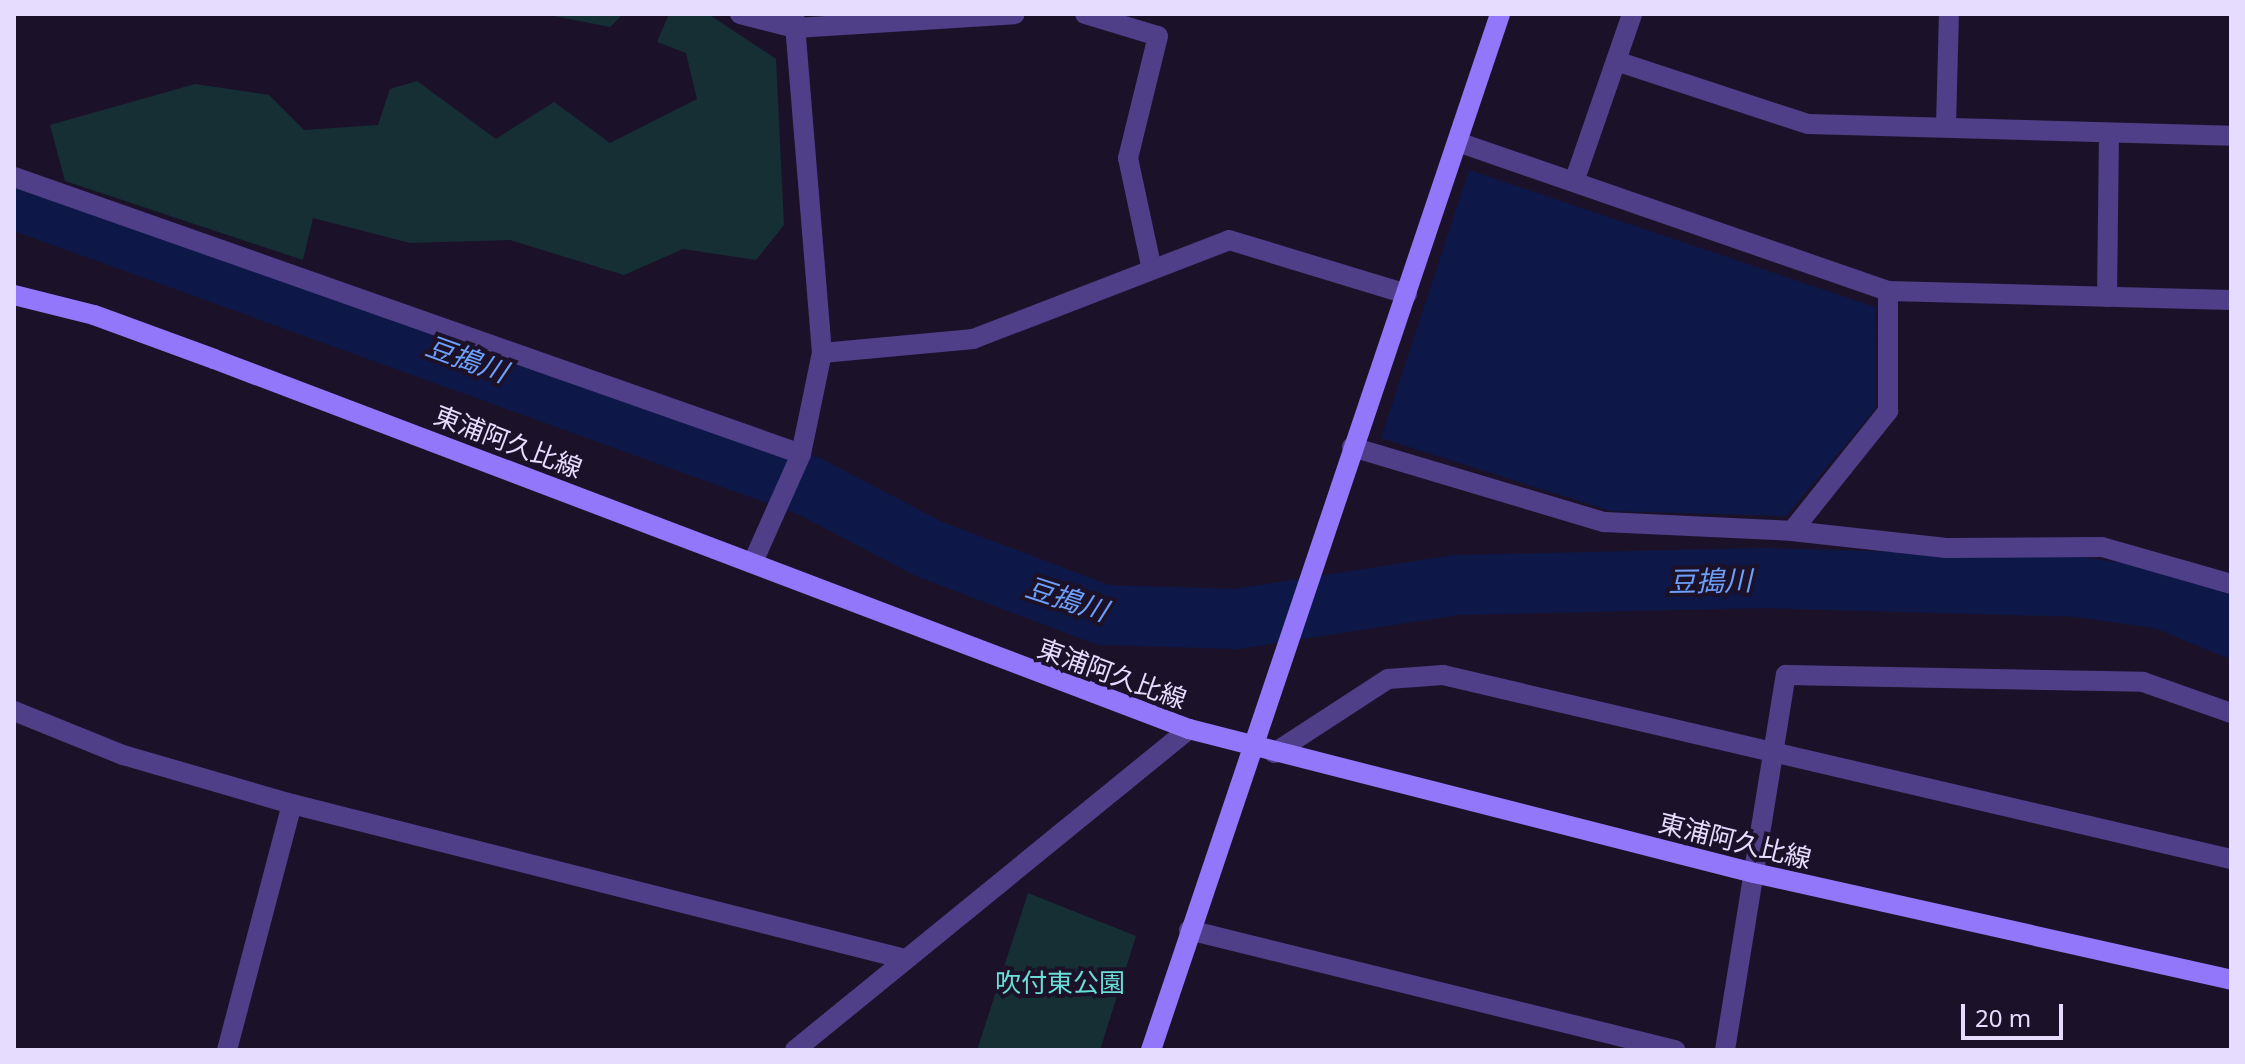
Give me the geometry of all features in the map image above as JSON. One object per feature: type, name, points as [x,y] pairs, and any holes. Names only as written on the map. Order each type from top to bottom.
[{"type":"main road","points":[[1151,1050],[1251,738],[1334,495],[1461,143],[1500,14]]},
{"type":"main road","name":"東浦阿久比線","points":[[14,295],[54,305],[753,562],[1189,729],[1251,738],[1274,753],[1754,873],[2231,980]]},
{"type":"street","points":[[740,14],[795,21],[1015,14]]},
{"type":"street","points":[[1085,14],[1158,36],[1128,158],[1151,265]]},
{"type":"street","points":[[1575,179],[1632,14]]},
{"type":"street","points":[[1946,126],[1949,14]]},
{"type":"street","points":[[753,562],[801,454],[822,353],[795,21]]},
{"type":"street","points":[[1616,61],[1808,124],[2231,136]]},
{"type":"street","points":[[2107,297],[2109,134]]},
{"type":"street","points":[[1461,143],[1575,179],[1888,291],[2231,300]]},
{"type":"street","points":[[14,177],[801,454]]},
{"type":"street","points":[[822,353],[973,339],[1151,265],[1229,240],[1407,294]]},
{"type":"street","points":[[14,284],[54,305]]},
{"type":"street","points":[[1792,531],[1888,411],[1888,291]]},
{"type":"street","points":[[1352,447],[1604,522],[1792,531],[1946,548],[2102,547],[2231,584]]},
{"type":"street","points":[[1274,753],[1388,679],[1443,675],[2231,859]]},
{"type":"street","points":[[1725,1050],[1786,675],[2143,682],[2231,713]]},
{"type":"street","points":[[14,711],[123,755],[292,804],[901,958]]},
{"type":"street","points":[[795,1050],[901,958],[1189,729]]},
{"type":"street","points":[[227,1050],[292,804]]},
{"type":"street","points":[[1189,930],[1675,1050]]},
{"type":"green space","points":[[544,14],[623,14],[610,27]]},
{"type":"green space","points":[[669,14],[708,14],[776,59],[784,225],[756,260],[683,249],[624,275],[510,240],[410,243],[313,218],[303,260],[65,181],[50,125],[195,84],[269,95],[304,130],[378,125],[390,89],[417,81],[496,139],[554,102],[610,143],[697,99],[686,53],[657,42]]},
{"type":"green space","name":"吹付東公園","points":[[1028,893],[1136,936],[1100,1050],[977,1050]]},
{"type":"shaded area","points":[[1469,170],[1875,307],[1876,408],[1786,516],[1611,511],[1381,438]]},
{"type":"waterway","name":"豆搗川","points":[[14,199],[811,487],[929,549],[1104,615],[1236,619],[1455,585],[1761,578],[2079,587],[2163,599],[2231,627]]}]
